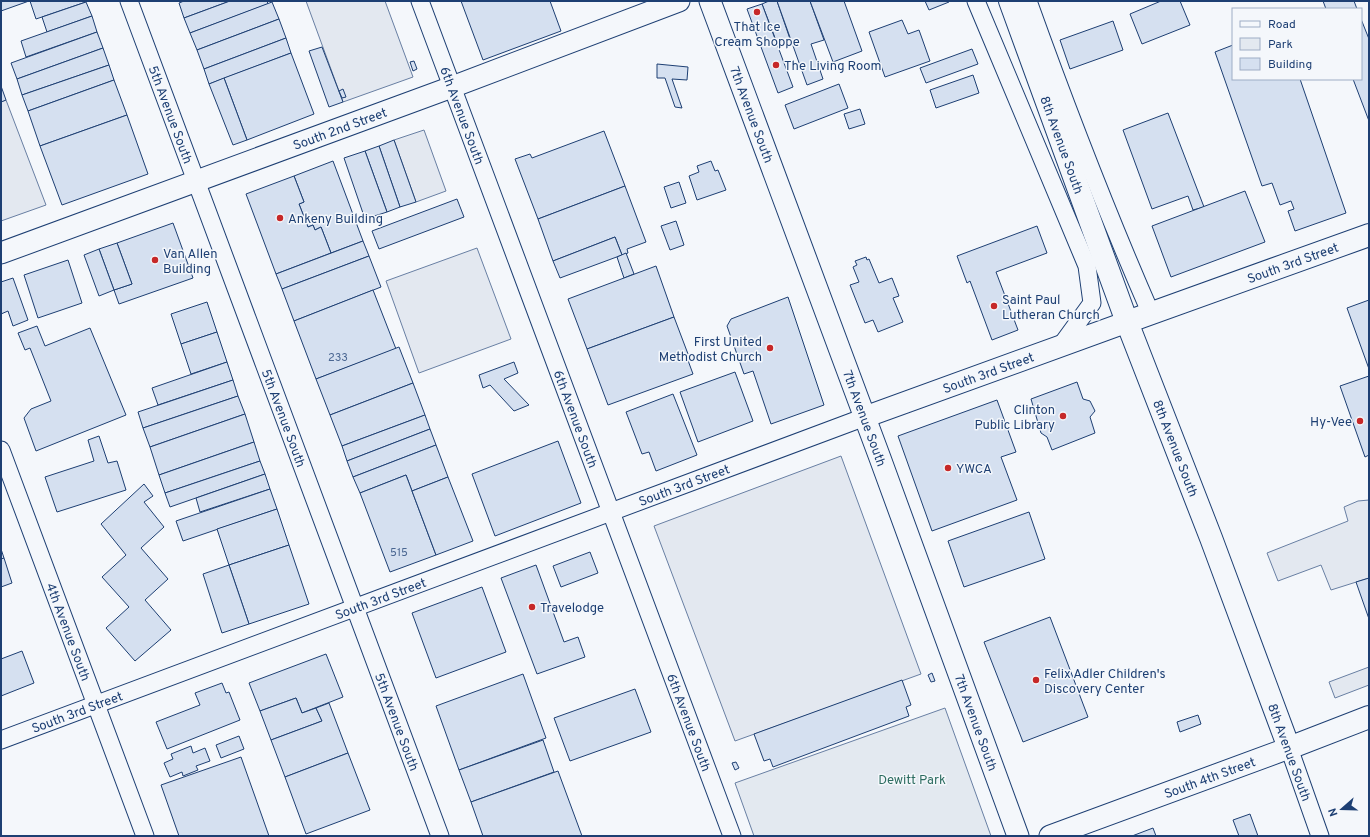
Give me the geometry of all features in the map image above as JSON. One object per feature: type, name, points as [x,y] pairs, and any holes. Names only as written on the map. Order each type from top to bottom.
[{"type":"highway","name":"8th Avenue South","points":[[1010,1],[1128,322],[1289,748]]},
{"type":"highway","name":"South 3rd Street","points":[[1128,322],[1369,235]]},
{"type":"highway","name":"South 4th Street","points":[[1289,748],[1369,718]]},
{"type":"main road","name":"South 2nd Street","points":[[1,253],[452,87],[679,1]]},
{"type":"main road","name":"7th Avenue South","points":[[710,1],[1018,836]]},
{"type":"main road","name":"South 3rd Street","points":[[865,418],[1128,322]]},
{"type":"main road","name":"South 4th Street","points":[[1050,836],[1289,748]]},
{"type":"street","name":"5th Avenue South","points":[[129,1],[440,836]]},
{"type":"street","name":"6th Avenue South","points":[[420,1],[732,836]]},
{"type":"street","name":"8th Avenue South","points":[[976,1],[1087,266],[1092,302],[1060,347]]},
{"type":"street","name":"8th Avenue South","points":[[1028,1],[1089,166],[1150,314]]},
{"type":"street","name":"South 3rd Street","points":[[1,740],[865,418]]},
{"type":"street","name":"4th Avenue South","points":[[1,450],[145,836]]},
{"type":"street","name":"8th Avenue South","points":[[1289,748],[1320,836]]},
{"type":"green space","name":"Dewitt Park","points":[[945,708],[991,836],[754,836],[735,783]]},
{"type":"shaded area","points":[[306,1],[385,1],[413,77],[343,102]]},
{"type":"shaded area","points":[[6,100],[46,205],[1,221],[1,102]]},
{"type":"shaded area","points":[[424,130],[446,191],[416,202],[394,140]]},
{"type":"shaded area","points":[[477,248],[511,339],[419,373],[386,281]]},
{"type":"shaded area","points":[[841,456],[921,674],[735,741],[654,526]]},
{"type":"shaded area","points":[[1369,500],[1369,578],[1331,590],[1321,565],[1278,581],[1267,553],[1348,521],[1344,507],[1358,501]]},
{"type":"shaded area","points":[[1369,667],[1369,685],[1335,698],[1329,682]]},
{"type":"building","points":[[1,1],[29,1],[1,11]]},
{"type":"building","points":[[30,1],[86,1],[86,2],[36,19]]},
{"type":"building","points":[[184,1],[230,1],[184,18],[179,3]]},
{"type":"building","points":[[230,1],[267,1],[268,4],[190,33],[184,18]]},
{"type":"building","points":[[461,1],[550,1],[561,31],[483,60]]},
{"type":"building","points":[[769,1],[777,1],[790,39],[777,43],[762,4]]},
{"type":"building","points":[[777,1],[810,1],[824,40],[811,44],[823,79],[807,85]]},
{"type":"building","points":[[810,1],[844,1],[862,51],[833,62]]},
{"type":"building","points":[[925,1],[949,1],[949,2],[929,10]]},
{"type":"building","points":[[1161,1],[1180,1],[1190,25],[1142,44],[1130,14]]},
{"type":"building","points":[[1323,1],[1354,1],[1357,8],[1326,8]]},
{"type":"building","points":[[86,2],[92,16],[47,32],[42,17]]},
{"type":"building","points":[[272,2],[279,19],[197,50],[190,33]]},
{"type":"building","name":"The Living Room","points":[[762,4],[793,87],[778,93],[747,9]]},
{"type":"building","points":[[92,16],[97,32],[26,57],[21,41]]},
{"type":"building","points":[[279,19],[286,38],[204,69],[197,50]]},
{"type":"building","points":[[902,20],[908,34],[919,30],[930,61],[885,77],[869,32]]},
{"type":"building","points":[[1113,21],[1123,50],[1070,69],[1060,40]]},
{"type":"building","points":[[1362,22],[1369,39],[1369,121],[1353,80],[1362,80]]},
{"type":"building","points":[[97,32],[103,48],[17,79],[11,63]]},
{"type":"building","points":[[286,38],[291,53],[209,84],[204,69]]},
{"type":"building","points":[[1232,45],[1232,80],[1300,80],[1346,213],[1295,231],[1288,211],[1294,209],[1291,201],[1280,205],[1272,183],[1262,186],[1215,52]]},
{"type":"building","points":[[322,47],[343,102],[329,107],[309,51]]},
{"type":"building","points":[[103,48],[109,65],[22,95],[17,79]]},
{"type":"building","points":[[972,49],[978,64],[926,83],[920,68]]},
{"type":"building","points":[[291,53],[314,114],[247,140],[224,78]]},
{"type":"building","points":[[414,61],[417,69],[413,71],[410,62]]},
{"type":"building","points":[[657,64],[688,67],[687,80],[672,79],[682,108],[675,107],[665,78],[657,78]]},
{"type":"building","points":[[109,65],[114,80],[28,111],[22,95]]},
{"type":"building","points":[[973,75],[979,93],[936,108],[930,90]]},
{"type":"building","points":[[224,78],[247,140],[233,145],[209,84]]},
{"type":"building","points":[[114,80],[127,115],[40,146],[28,111]]},
{"type":"building","points":[[839,84],[848,108],[794,129],[785,105]]},
{"type":"building","points":[[1,86],[6,100],[1,102]]},
{"type":"building","points":[[343,89],[346,97],[342,98],[339,91]]},
{"type":"building","points":[[860,109],[865,124],[849,129],[844,114]]},
{"type":"building","points":[[1168,113],[1204,207],[1193,210],[1188,196],[1152,209],[1123,130]]},
{"type":"building","points":[[127,115],[148,174],[62,205],[40,146]]},
{"type":"building","points":[[604,131],[625,186],[538,219],[515,159],[530,154],[532,158]]},
{"type":"building","points":[[394,140],[416,202],[400,207],[379,146]]},
{"type":"building","points":[[379,146],[400,207],[387,212],[365,151]]},
{"type":"building","points":[[365,151],[387,212],[365,219],[344,158]]},
{"type":"building","points":[[333,161],[363,241],[331,253],[321,227],[315,230],[313,225],[308,227],[299,204],[304,202],[294,176]]},
{"type":"building","points":[[711,161],[715,171],[718,170],[726,190],[697,200],[689,176],[699,172],[697,166]]},
{"type":"building","name":"Ankeny Building","points":[[294,176],[304,202],[299,204],[308,227],[313,225],[315,230],[321,227],[331,253],[276,274],[246,194]]},
{"type":"building","points":[[679,182],[686,203],[671,208],[664,187]]},
{"type":"building","points":[[625,186],[646,242],[627,249],[628,253],[622,255],[615,237],[553,261],[538,219]]},
{"type":"building","points":[[1245,191],[1265,242],[1171,277],[1152,226]]},
{"type":"building","points":[[457,199],[464,217],[379,249],[372,231]]},
{"type":"building","points":[[676,221],[684,245],[670,250],[661,226]]},
{"type":"building","name":"Van Allen Building","points":[[173,223],[193,278],[119,304],[114,290],[132,284],[117,243]]},
{"type":"building","name":"Saint Paul Lutheran Church","points":[[1037,226],[1047,253],[996,272],[1018,330],[992,340],[970,281],[967,283],[957,256]]},
{"type":"building","points":[[615,237],[622,255],[560,278],[553,261]]},
{"type":"building","points":[[363,241],[369,256],[282,289],[276,274]]},
{"type":"building","points":[[117,243],[132,284],[114,290],[99,249]]},
{"type":"building","points":[[99,249],[114,290],[99,296],[84,255]]},
{"type":"building","points":[[626,253],[634,274],[624,278],[617,257]]},
{"type":"building","points":[[369,256],[381,287],[294,321],[282,289]]},
{"type":"building","points":[[866,257],[867,260],[869,259],[879,283],[892,278],[899,296],[893,298],[903,322],[878,332],[873,320],[865,323],[850,285],[859,282],[853,267],[857,265],[855,261]]},
{"type":"building","points":[[68,260],[82,303],[38,318],[24,275]]},
{"type":"building","points":[[656,266],[674,317],[587,349],[568,299]]},
{"type":"building","points":[[13,278],[28,320],[13,326],[8,311],[1,314],[1,282]]},
{"type":"building","points":[[373,290],[396,349],[316,379],[294,321]]},
{"type":"building","name":"First United Methodist Church","points":[[788,297],[824,405],[771,424],[753,371],[744,374],[727,326],[731,319]]},
{"type":"building","points":[[1369,300],[1369,369],[1347,308]]},
{"type":"building","points":[[207,302],[217,332],[181,344],[171,314]]},
{"type":"building","points":[[674,317],[688,354],[686,355],[693,374],[608,405],[587,349]]},
{"type":"building","points":[[37,326],[45,346],[90,328],[126,415],[36,451],[24,418],[31,409],[51,401],[30,348],[25,350],[18,333]]},
{"type":"building","points":[[217,332],[227,362],[191,374],[181,344]]},
{"type":"building","points":[[399,347],[413,383],[330,415],[316,379]]},
{"type":"building","points":[[227,362],[233,380],[158,405],[152,388]]},
{"type":"building","points":[[514,362],[518,373],[504,379],[529,405],[514,411],[490,385],[483,388],[479,375]]},
{"type":"building","points":[[735,372],[753,421],[698,442],[680,392]]},
{"type":"building","name":"Hy-Vee","points":[[1369,376],[1369,455],[1365,457],[1340,386]]},
{"type":"building","points":[[233,380],[238,396],[143,428],[138,412]]},
{"type":"building","name":"Clinton Public Library","points":[[1077,382],[1083,399],[1090,401],[1095,411],[1090,417],[1095,433],[1052,450],[1047,437],[1041,433],[1031,399]]},
{"type":"building","points":[[413,383],[425,415],[342,446],[330,415]]},
{"type":"building","points":[[673,394],[697,455],[656,471],[649,452],[642,454],[626,412]]},
{"type":"building","points":[[238,396],[245,414],[150,447],[143,428]]},
{"type":"building","points":[[997,400],[1016,452],[1001,457],[1017,500],[932,531],[898,436]]},
{"type":"building","points":[[245,414],[254,442],[159,475],[150,447]]},
{"type":"building","points":[[425,415],[430,429],[347,461],[342,446]]},
{"type":"building","points":[[430,429],[436,445],[353,477],[347,461]]},
{"type":"building","points":[[99,436],[108,463],[117,461],[126,490],[57,512],[45,477],[94,461],[88,440]]},
{"type":"building","points":[[558,441],[581,503],[495,536],[472,474]]},
{"type":"building","points":[[254,442],[260,461],[165,493],[159,475]]},
{"type":"building","points":[[436,445],[448,477],[412,491],[406,475],[360,493],[353,477]]},
{"type":"building","points":[[260,461],[265,474],[170,507],[165,493]]},
{"type":"building","points":[[265,474],[270,489],[200,512],[196,498]]},
{"type":"building","points":[[406,475],[436,555],[390,572],[360,493]]},
{"type":"building","points":[[448,477],[473,541],[436,555],[412,491]]},
{"type":"building","points":[[144,484],[153,496],[144,502],[164,527],[141,548],[168,579],[145,600],[171,630],[135,661],[106,628],[129,607],[102,577],[126,555],[101,524]]},
{"type":"building","points":[[270,489],[277,509],[183,541],[176,521]]},
{"type":"building","points":[[277,509],[289,545],[229,565],[217,529]]},
{"type":"building","points":[[1029,512],[1045,559],[964,587],[948,541]]},
{"type":"building","points":[[289,545],[309,604],[249,624],[229,565]]},
{"type":"building","points":[[1,549],[4,558],[1,559]]},
{"type":"building","points":[[590,552],[598,573],[561,587],[553,566]]},
{"type":"building","points":[[4,558],[12,583],[1,587],[1,559]]},
{"type":"building","points":[[229,565],[249,624],[222,633],[203,574]]},
{"type":"building","name":"Travelodge","points":[[536,565],[564,642],[578,637],[585,657],[537,674],[501,578]]},
{"type":"building","points":[[1369,578],[1369,619],[1356,582]]},
{"type":"building","points":[[482,587],[506,652],[436,678],[412,613]]},
{"type":"building","name":"Felix Adler Children's Discovery Center","points":[[1050,617],[1088,717],[1023,742],[984,642]]},
{"type":"building","points":[[22,651],[34,683],[1,696],[1,659]]},
{"type":"building","points":[[326,654],[343,697],[302,713],[296,698],[260,711],[249,683]]},
{"type":"building","points":[[932,673],[935,681],[931,682],[928,675]]},
{"type":"building","points":[[523,674],[546,738],[459,770],[436,706]]},
{"type":"building","points":[[902,680],[911,705],[906,707],[909,716],[773,767],[770,759],[764,761],[754,734]]},
{"type":"building","points":[[222,683],[226,693],[229,692],[240,720],[167,749],[156,722],[200,705],[195,693]]},
{"type":"building","points":[[635,689],[651,732],[570,761],[554,718]]},
{"type":"building","points":[[296,698],[302,713],[316,708],[322,721],[271,740],[260,711]]},
{"type":"building","points":[[329,703],[348,753],[285,777],[271,740],[322,721],[316,708]]},
{"type":"building","points":[[1198,715],[1201,724],[1180,732],[1177,722]]},
{"type":"building","points":[[239,736],[244,749],[221,758],[216,745]]},
{"type":"building","points":[[543,740],[554,772],[471,802],[459,770]]},
{"type":"building","points":[[191,746],[193,753],[205,748],[210,761],[196,766],[198,770],[183,776],[182,772],[170,777],[164,763],[173,759],[171,754]]},
{"type":"building","points":[[348,753],[370,810],[306,834],[285,777]]},
{"type":"building","points":[[241,757],[269,836],[179,836],[161,785]]},
{"type":"building","points":[[736,762],[739,768],[735,770],[732,763]]},
{"type":"building","points":[[558,771],[582,836],[483,836],[471,802]]},
{"type":"building","points":[[1250,814],[1258,836],[1239,836],[1233,820]]},
{"type":"building","points":[[1153,828],[1156,836],[1132,836]]},
{"type":"place","name":"That Ice Cream Shoppe","points":[[757,12]]},
{"type":"place","name":"The Living Room","points":[[776,65]]},
{"type":"place","name":"Ankeny Building","points":[[280,218]]},
{"type":"place","name":"Van Allen Building","points":[[155,260]]},
{"type":"place","name":"Saint Paul Lutheran Church","points":[[994,306]]},
{"type":"place","name":"First United Methodist Church","points":[[770,348]]},
{"type":"place","name":"Clinton Public Library","points":[[1063,416]]},
{"type":"place","name":"Hy-Vee","points":[[1360,421]]},
{"type":"place","name":"YWCA","points":[[948,468]]},
{"type":"place","name":"Travelodge","points":[[532,607]]},
{"type":"place","name":"Felix Adler Children's Discovery Center","points":[[1036,680]]}]
